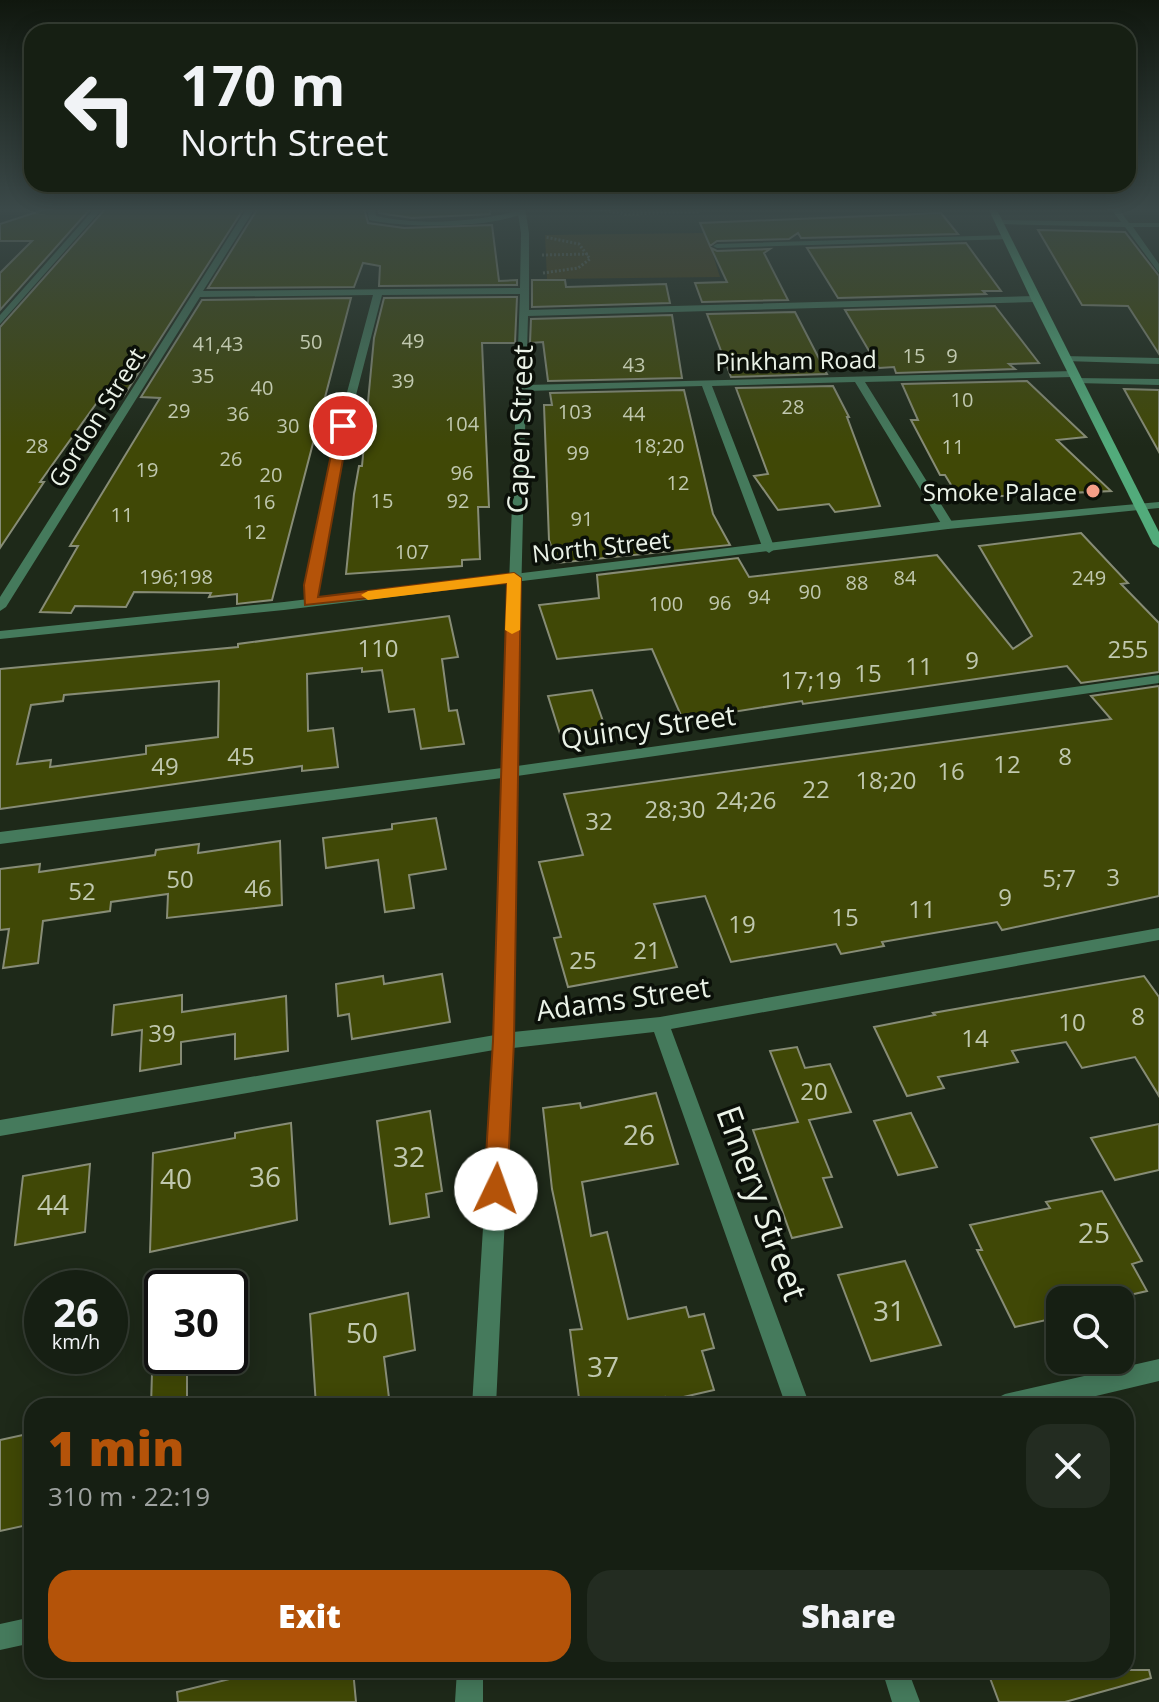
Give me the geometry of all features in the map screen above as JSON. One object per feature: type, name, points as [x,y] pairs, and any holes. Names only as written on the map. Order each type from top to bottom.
[{"type":"main road","points":[[1030,287],[1159,544]]},
{"type":"street","points":[[0,321],[29,287]]},
{"type":"street","name":"Gordon Street","points":[[0,607],[201,287]]},
{"type":"street","name":"Capen Street","points":[[484,1398],[504,1041],[514,578],[524,313],[522,287]]},
{"type":"street","points":[[197,294],[522,291]]},
{"type":"street","points":[[310,602],[343,426],[378,293]]},
{"type":"street","points":[[524,313],[1035,299]]},
{"type":"street","points":[[1065,358],[1159,361]]},
{"type":"street","name":"Pinkham Road","points":[[520,388],[858,379],[1074,377],[1159,382]]},
{"type":"street","points":[[858,379],[948,525]]},
{"type":"street","points":[[705,382],[769,549]]},
{"type":"street","name":"North Street","points":[[0,635],[769,549],[948,525],[1159,505]]},
{"type":"street","name":"Quincy Street","points":[[0,838],[509,772],[1159,679]]},
{"type":"street","name":"Adams Street","points":[[0,1128],[504,1041],[660,1024],[1159,934]]},
{"type":"street","name":"Emery Street","points":[[660,1024],[795,1398]]},
{"type":"street","points":[[1039,1398],[1159,1370]]},
{"type":"street","points":[[0,1637],[24,1632]]},
{"type":"street","points":[[469,1702],[470,1678]]},
{"type":"street","points":[[898,1678],[906,1702]]},
{"type":"building","points":[[0,287],[20,287],[0,310]]},
{"type":"building","points":[[35,287],[193,287],[123,397],[101,397],[40,482],[44,482],[0,548],[0,327]]},
{"type":"building","points":[[532,287],[667,287],[670,303],[532,307]]},
{"type":"building","points":[[697,287],[782,287],[788,300],[702,302]]},
{"type":"building","points":[[831,287],[998,287],[1001,291],[983,291],[986,294],[838,298]]},
{"type":"building","points":[[1072,287],[1159,287],[1159,354],[1128,306],[1082,305]]},
{"type":"building","points":[[517,297],[515,343],[482,343],[489,507],[478,507],[480,559],[462,560],[462,566],[346,574],[354,494],[359,466],[362,466],[374,338],[384,298]]},
{"type":"building","points":[[351,298],[272,600],[237,604],[237,594],[209,597],[211,593],[134,592],[126,607],[75,606],[71,613],[40,612],[78,546],[70,546],[160,398],[141,397],[202,300]]},
{"type":"building","points":[[995,306],[1039,363],[1009,364],[1015,369],[896,373],[894,367],[879,368],[845,310]]},
{"type":"building","points":[[795,312],[827,374],[731,377],[707,314]]},
{"type":"building","points":[[672,315],[682,378],[548,381],[543,342],[530,343],[531,319]]},
{"type":"building","points":[[1027,381],[1086,437],[1057,440],[1111,491],[959,498],[945,475],[940,475],[911,420],[918,420],[902,384]]},
{"type":"building","points":[[833,386],[849,417],[880,506],[835,512],[829,504],[778,510],[754,476],[768,474],[736,388]]},
{"type":"building","points":[[1124,389],[1159,390],[1159,452]]},
{"type":"building","points":[[684,390],[713,514],[730,545],[557,563],[549,540],[544,405],[552,405],[550,393]]},
{"type":"building","points":[[1081,533],[1128,583],[1121,584],[1159,623],[1159,672],[1081,683],[1067,666],[683,720],[652,649],[557,659],[539,605],[599,598],[597,575],[738,558],[749,577],[937,555],[1013,649],[1032,636],[979,546]]},
{"type":"building","points":[[449,616],[458,657],[442,659],[449,711],[457,710],[464,744],[421,749],[414,709],[389,712],[382,670],[362,672],[362,668],[307,674],[308,731],[333,728],[338,767],[302,771],[302,766],[0,809],[0,669],[238,647],[238,644]],"holes":[[[219,681],[218,737],[146,746],[146,754],[50,767],[51,760],[17,764],[31,705],[63,701],[64,695]]]},
{"type":"building","points":[[1159,686],[1159,896],[1002,930],[997,922],[882,942],[884,946],[841,954],[836,944],[731,962],[705,896],[654,904],[677,967],[568,987],[554,938],[561,937],[539,862],[583,855],[564,794],[1111,719],[1091,696]]},
{"type":"building","points":[[592,690],[605,727],[560,734],[548,696]]},
{"type":"building","points":[[436,818],[446,869],[409,875],[414,908],[385,912],[378,860],[326,868],[323,838],[392,829],[392,824]]},
{"type":"building","points":[[280,841],[282,905],[167,918],[168,894],[111,902],[110,911],[43,921],[38,963],[3,968],[9,929],[0,930],[0,869],[40,864],[39,872],[155,855],[156,850],[199,844],[198,853]]},
{"type":"building","points":[[442,974],[450,1022],[352,1039],[349,1014],[338,1016],[336,984],[383,976],[384,984]]},
{"type":"building","points":[[1144,976],[1159,997],[1159,1096],[1135,1057],[1082,1068],[1066,1042],[1012,1051],[1018,1062],[938,1077],[944,1088],[907,1096],[874,1027],[935,1015],[933,1013]]},
{"type":"building","points":[[182,995],[182,1012],[286,996],[288,1051],[235,1059],[235,1034],[181,1042],[181,1064],[140,1071],[142,1030],[112,1035],[114,1005]]},
{"type":"building","points":[[797,1047],[805,1068],[830,1064],[851,1112],[809,1120],[832,1177],[823,1178],[842,1227],[792,1238],[753,1130],[798,1122],[770,1051]]},
{"type":"building","points":[[656,1093],[678,1164],[582,1182],[591,1236],[607,1232],[628,1319],[686,1307],[689,1317],[704,1314],[714,1348],[702,1351],[714,1390],[679,1398],[579,1398],[570,1330],[582,1329],[552,1189],[543,1108],[580,1103],[581,1108]]},
{"type":"building","points":[[430,1111],[442,1191],[426,1194],[429,1217],[390,1224],[377,1121]]},
{"type":"building","points":[[911,1113],[937,1167],[898,1175],[874,1121]]},
{"type":"building","points":[[291,1123],[297,1220],[150,1252],[153,1153],[235,1138],[235,1133]]},
{"type":"building","points":[[1159,1124],[1159,1170],[1115,1180],[1091,1138]]},
{"type":"building","points":[[90,1164],[85,1232],[15,1245],[23,1176]]},
{"type":"building","points":[[1102,1191],[1142,1261],[1132,1264],[1147,1291],[1134,1294],[1134,1286],[1046,1286],[1046,1320],[1015,1327],[977,1250],[982,1250],[970,1225],[1050,1208],[1046,1202]]},
{"type":"building","points":[[905,1261],[941,1345],[871,1361],[838,1275]]},
{"type":"building","points":[[408,1293],[415,1350],[384,1357],[389,1398],[315,1398],[310,1314]]},
{"type":"building","points":[[152,1374],[187,1374],[187,1398],[151,1398]]},
{"type":"building","points":[[24,1435],[24,1526],[0,1531],[0,1440]]},
{"type":"building","points":[[1134,1670],[1149,1670],[1151,1678],[1065,1702],[999,1702],[990,1678],[1134,1678]]},
{"type":"building","points":[[234,1678],[354,1678],[356,1702],[178,1702],[177,1692]]},
{"type":"slow traffic","points":[[368,595],[514,578],[512,630]]},
{"type":"place","name":"Smoke Palace","points":[[1093,491]]},
{"type":"route","points":[[343,426],[310,602],[514,578],[504,1041],[496,1189]]}]
